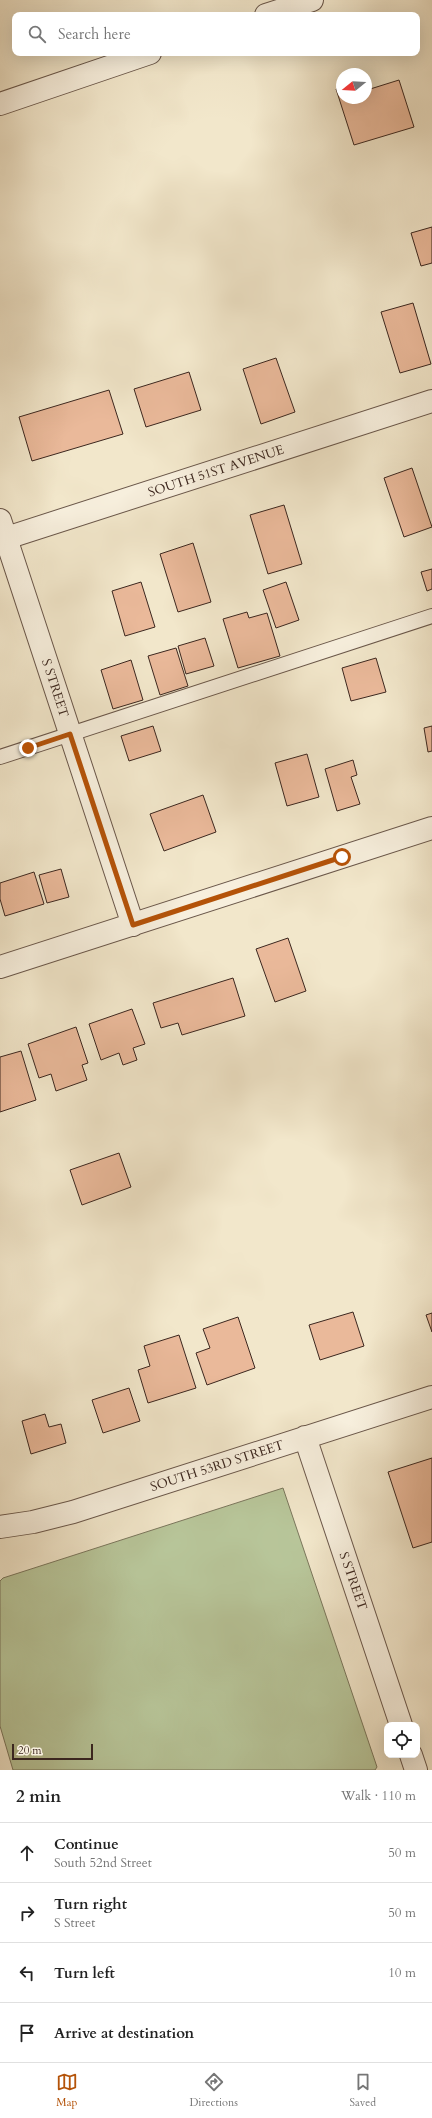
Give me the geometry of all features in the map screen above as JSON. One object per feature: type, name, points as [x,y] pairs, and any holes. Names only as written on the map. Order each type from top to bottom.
[{"type":"street","points":[[275,12],[312,0]]},
{"type":"street","points":[[0,104],[141,56]]},
{"type":"street","name":"SOUTH 51ST AVENUE","points":[[2,533],[432,401]]},
{"type":"street","name":"S STREET","points":[[2,533],[133,925]]},
{"type":"street","points":[[0,967],[432,828]]},
{"type":"street","name":"SOUTH 53RD STREET","points":[[0,1527],[33,1522],[74,1512],[432,1396]]},
{"type":"street","name":"S STREET","points":[[304,1438],[400,1722]]},
{"type":"street","points":[[412,1758],[416,1770]]},
{"type":"lane","points":[[0,757],[432,616]]},
{"type":"green space","points":[[283,1488],[377,1767],[375,1770],[13,1770],[0,1726],[0,1581],[3,1578]]},
{"type":"building","points":[[399,80],[414,127],[354,145],[341,104],[372,104],[372,88]]},
{"type":"building","points":[[432,227],[432,263],[421,266],[411,233]]},
{"type":"building","points":[[413,303],[431,364],[400,373],[381,312]]},
{"type":"building","points":[[276,358],[295,412],[261,424],[243,369]]},
{"type":"building","points":[[189,372],[201,410],[146,427],[134,389]]},
{"type":"building","points":[[109,390],[123,434],[32,461],[19,417]]},
{"type":"building","points":[[412,468],[432,527],[404,537],[384,478]]},
{"type":"building","points":[[284,505],[302,564],[268,574],[250,515]]},
{"type":"building","points":[[193,543],[211,602],[178,612],[160,554]]},
{"type":"building","points":[[432,569],[432,589],[427,591],[421,572]]},
{"type":"building","points":[[141,582],[155,627],[125,636],[112,591]]},
{"type":"building","points":[[286,582],[299,620],[276,628],[263,590]]},
{"type":"building","points":[[247,612],[249,618],[267,613],[280,656],[238,668],[223,619]]},
{"type":"building","points":[[205,638],[214,666],[186,674],[178,646]]},
{"type":"building","points":[[176,648],[188,686],[160,695],[148,656]]},
{"type":"building","points":[[376,658],[386,692],[351,701],[342,668]]},
{"type":"building","points":[[131,660],[143,700],[113,709],[101,670]]},
{"type":"building","points":[[153,726],[161,751],[129,761],[121,736]]},
{"type":"building","points":[[432,726],[432,751],[428,752],[424,728]]},
{"type":"building","points":[[307,754],[319,797],[287,806],[275,763]]},
{"type":"building","points":[[353,760],[357,775],[351,777],[360,804],[337,811],[325,769]]},
{"type":"building","points":[[203,795],[216,832],[164,851],[150,814]]},
{"type":"building","points":[[61,869],[69,897],[47,903],[39,875]]},
{"type":"building","points":[[34,872],[44,904],[5,916],[0,899],[0,883]]},
{"type":"building","points":[[288,938],[306,991],[275,1002],[256,949]]},
{"type":"building","points":[[233,978],[245,1016],[182,1035],[178,1023],[161,1028],[153,1003]]},
{"type":"building","points":[[132,1009],[145,1044],[133,1048],[137,1060],[123,1065],[119,1053],[101,1060],[89,1024]]},
{"type":"building","points":[[76,1027],[88,1063],[82,1065],[87,1080],[56,1091],[51,1074],[39,1078],[28,1044]]},
{"type":"building","points":[[21,1051],[36,1100],[0,1112],[0,1057]]},
{"type":"building","points":[[119,1153],[131,1187],[82,1205],[70,1170]]},
{"type":"building","points":[[353,1312],[364,1346],[320,1360],[309,1325]]},
{"type":"building","points":[[432,1313],[432,1332],[426,1315]]},
{"type":"building","points":[[238,1317],[255,1368],[207,1385],[196,1353],[210,1348],[203,1329]]},
{"type":"building","points":[[179,1335],[196,1388],[148,1403],[138,1370],[150,1366],[144,1346]]},
{"type":"building","points":[[129,1388],[140,1421],[103,1433],[92,1400]]},
{"type":"building","points":[[45,1414],[49,1427],[61,1424],[66,1443],[31,1454],[22,1421]]},
{"type":"building","points":[[432,1458],[432,1542],[413,1548],[388,1472]]},
{"type":"route","points":[[28,748],[70,734],[133,925],[342,857]]}]
